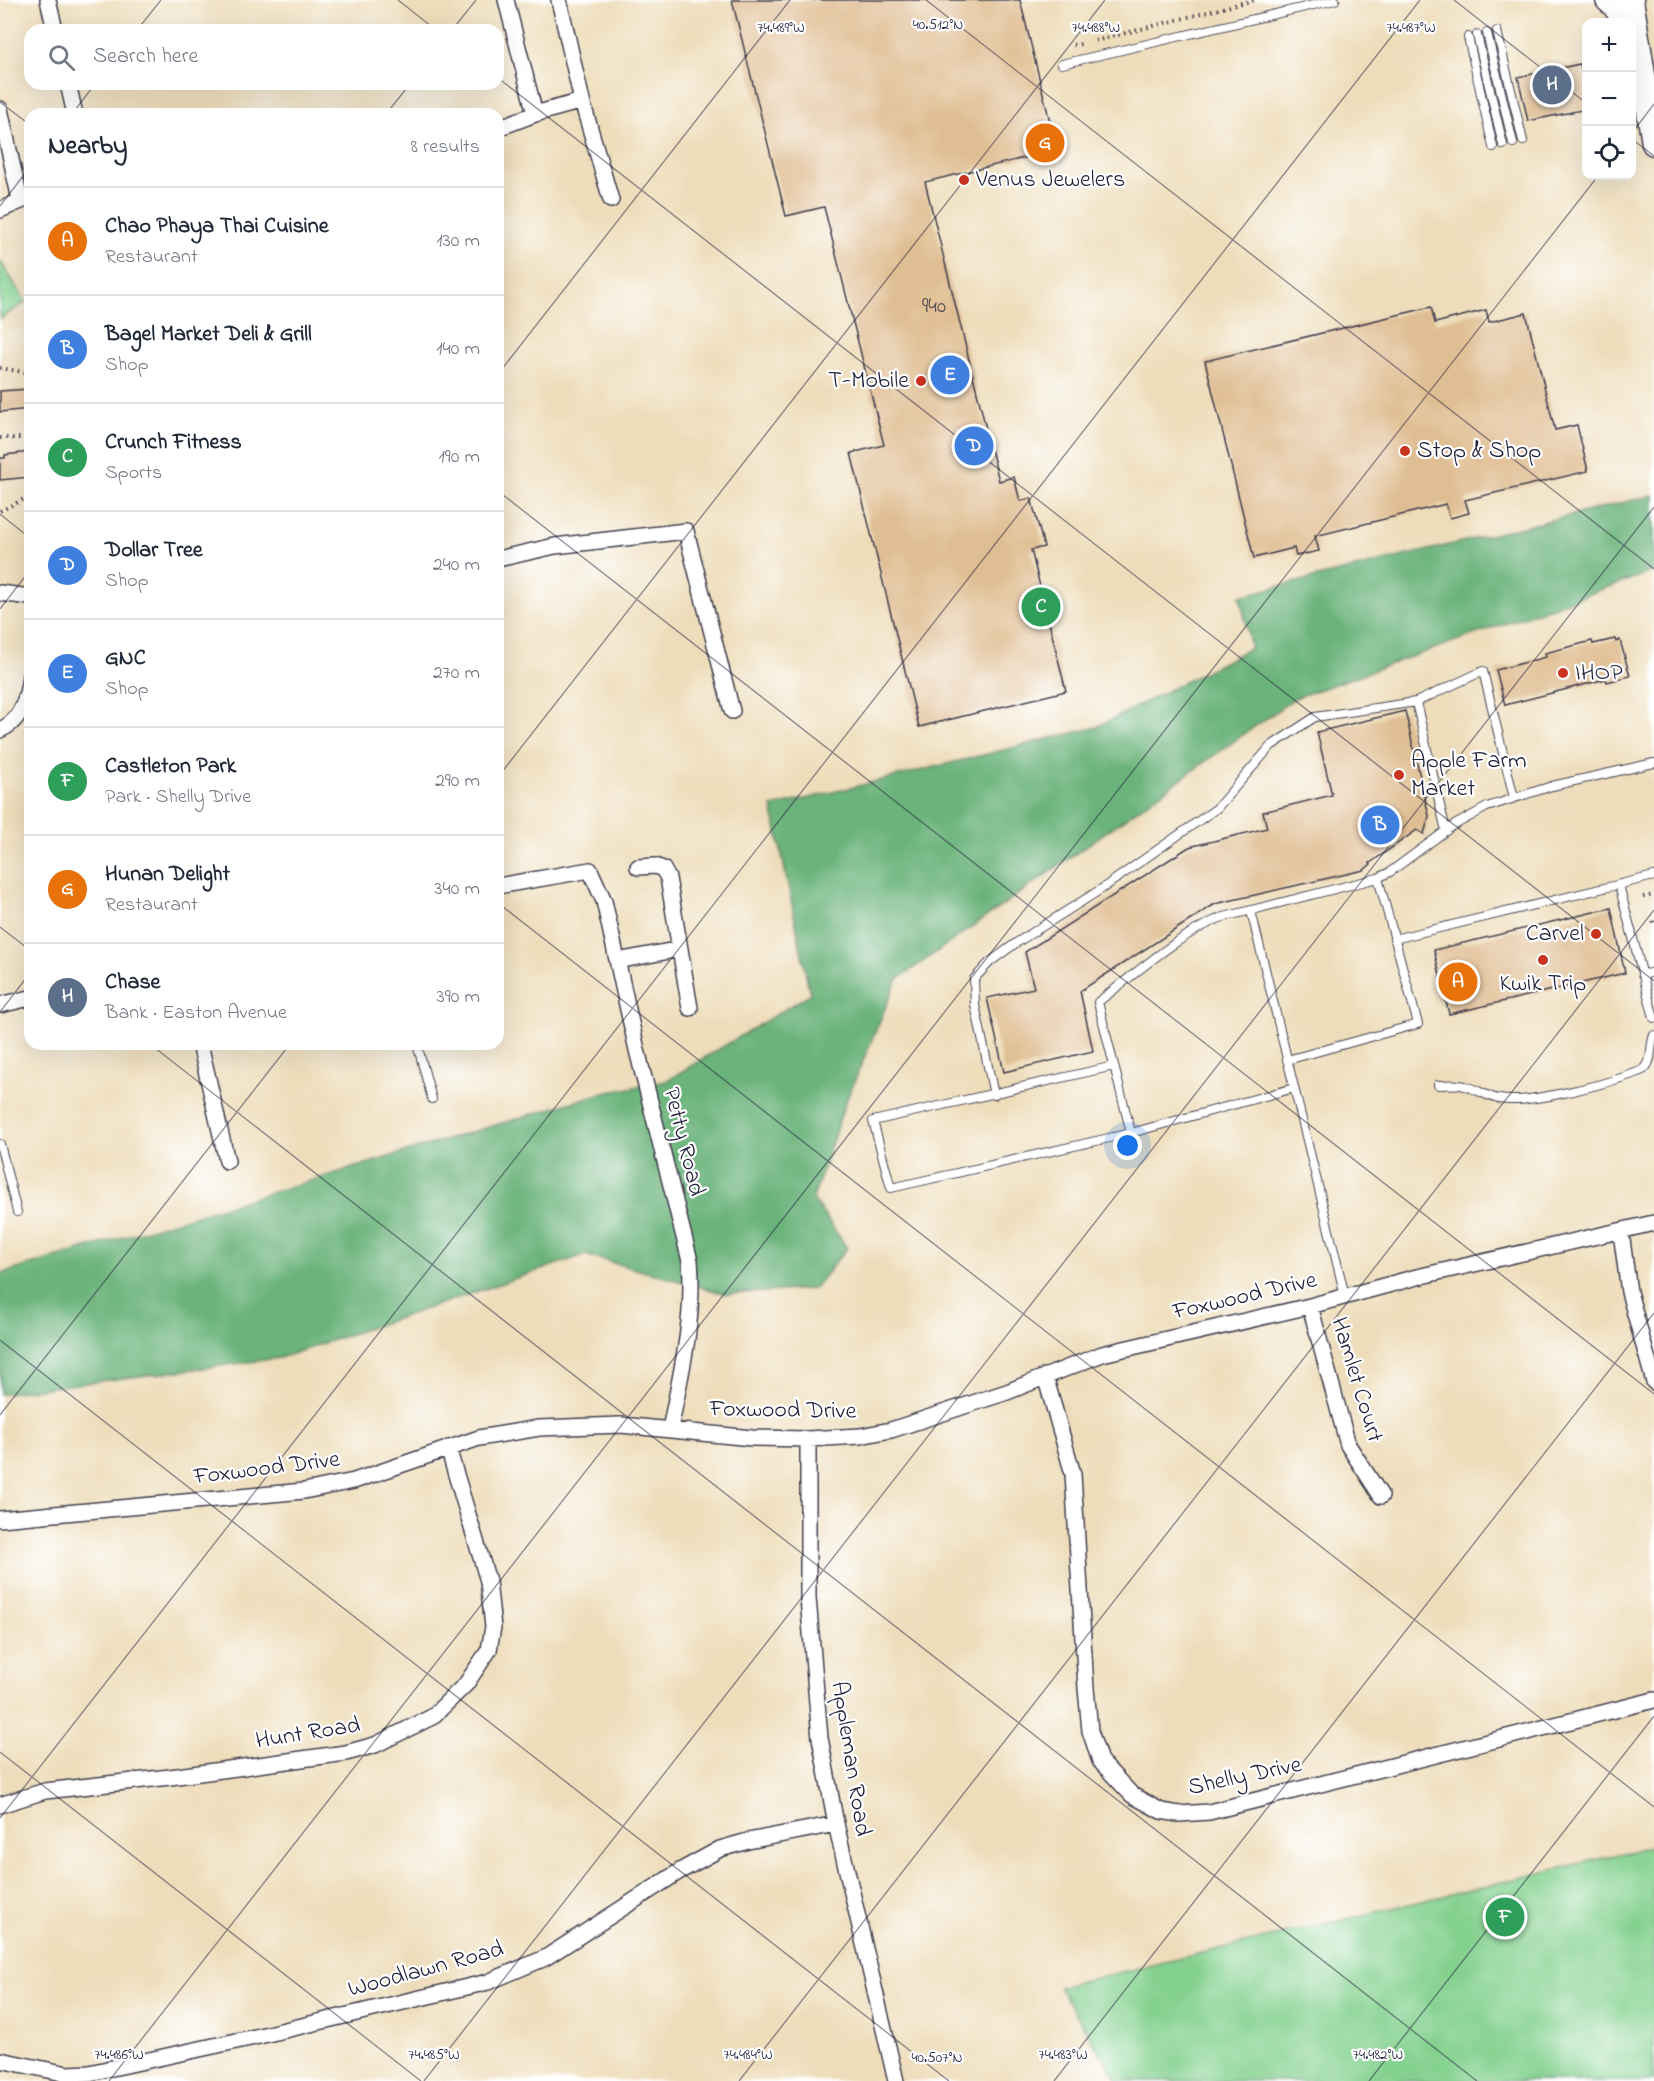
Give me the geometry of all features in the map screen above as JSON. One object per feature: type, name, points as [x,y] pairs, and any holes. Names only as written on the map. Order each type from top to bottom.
[{"type":"main road","points":[[1608,0],[1623,18]]},
{"type":"main road","points":[[1631,0],[1633,18]]},
{"type":"main road","points":[[1636,43],[1654,143]]},
{"type":"street","points":[[48,0],[54,24]]},
{"type":"street","points":[[506,0],[535,114]]},
{"type":"street","points":[[559,0],[582,101],[611,200]]},
{"type":"street","points":[[69,90],[74,108]]},
{"type":"street","points":[[504,126],[535,114],[582,101]]},
{"type":"street","points":[[0,109],[24,194]]},
{"type":"street","points":[[0,210],[24,198]]},
{"type":"street","points":[[504,558],[555,546],[686,531],[732,711]]},
{"type":"street","points":[[0,593],[24,596]]},
{"type":"street","points":[[0,730],[6,728],[20,713],[24,703]]},
{"type":"street","points":[[638,867],[655,866],[663,869],[668,878],[690,1008]]},
{"type":"street","name":"Petty Road","points":[[504,885],[590,870],[604,901],[690,1261],[687,1342],[670,1429]]},
{"type":"street","points":[[617,962],[680,949]]},
{"type":"street","points":[[0,1005],[24,999]]},
{"type":"street","points":[[201,1050],[227,1161]]},
{"type":"street","name":"Foxwood Drive","points":[[0,1520],[304,1491],[354,1480],[479,1438],[539,1428],[621,1425],[752,1438],[808,1439],[860,1436],[891,1430],[1007,1392],[1102,1354],[1310,1306],[1417,1277],[1654,1223]]},
{"type":"street","points":[[1621,1232],[1629,1292],[1654,1382]]},
{"type":"street","name":"Hamlet Court","points":[[1310,1306],[1348,1445],[1381,1496]]},
{"type":"street","name":"Shelly Drive","points":[[1045,1376],[1073,1474],[1090,1731],[1100,1761],[1132,1796],[1161,1811],[1179,1814],[1209,1812],[1654,1700]]},
{"type":"street","name":"Appleman Road","points":[[808,1439],[808,1598],[820,1738],[836,1824],[896,2081]]},
{"type":"street","name":"Hunt Road","points":[[0,1805],[45,1791],[346,1753],[375,1745],[432,1717],[466,1684],[489,1650],[493,1627],[488,1581],[448,1448]]},
{"type":"street","name":"Woodlawn Road","points":[[0,2060],[68,2074],[89,2073],[255,2037],[488,1982],[544,1958],[680,1870],[720,1849],[748,1841],[836,1824]]},
{"type":"lane","points":[[1062,64],[1322,1],[1335,0]]},
{"type":"lane","points":[[1497,31],[1523,141]]},
{"type":"lane","points":[[1487,33],[1513,143]]},
{"type":"lane","points":[[1478,35],[1503,145]]},
{"type":"lane","points":[[1468,37],[1493,147]]},
{"type":"lane","points":[[994,1095],[975,1005],[974,979],[990,962],[1103,888],[1217,808],[1271,746],[1315,717],[1416,702],[1483,671],[1514,798]]},
{"type":"lane","points":[[1416,702],[1446,831]]},
{"type":"lane","points":[[1131,1133],[1098,1002],[1185,936],[1220,918],[1378,878],[1390,872],[1446,831],[1486,807],[1552,786],[1654,763]]},
{"type":"lane","points":[[1395,939],[1654,876]]},
{"type":"lane","points":[[1287,1060],[1418,1024],[1378,878]]},
{"type":"lane","points":[[1619,885],[1654,1018]]},
{"type":"lane","points":[[1251,911],[1345,1296]]},
{"type":"lane","points":[[1642,975],[1654,972]]},
{"type":"lane","points":[[1438,1085],[1466,1086],[1500,1099],[1516,1100],[1575,1090],[1643,1070],[1651,1059],[1651,1042],[1654,1035]]},
{"type":"lane","points":[[419,1050],[432,1099]]},
{"type":"lane","points":[[1114,1066],[873,1121],[891,1188],[1131,1133],[1294,1088]]},
{"type":"lane","points":[[0,1144],[17,1212]]},
{"type":"path","points":[[1073,45],[1254,0]]},
{"type":"path","points":[[0,368],[24,373]]},
{"type":"path","points":[[0,438],[24,438]]},
{"type":"path","points":[[0,511],[24,499]]},
{"type":"path","points":[[1643,897],[1654,895]]},
{"type":"green space","points":[[0,261],[24,299],[24,303],[0,319]]},
{"type":"green space","points":[[1654,495],[1654,571],[1295,698],[897,980],[844,1106],[813,1199],[847,1248],[814,1289],[726,1294],[585,1255],[280,1358],[0,1394],[0,1274],[599,1094],[666,1081],[810,994],[772,807],[1097,727],[1251,648],[1240,596]]},
{"type":"green space","points":[[1654,1846],[1654,2081],[1118,2081],[1059,1987]]},
{"type":"building","points":[[732,0],[1020,0],[1057,150],[925,182],[999,481],[1014,477],[1020,501],[1031,498],[1044,547],[1031,550],[1066,691],[919,727],[851,453],[884,445],[824,207],[786,216]]},
{"type":"building","points":[[1580,64],[1582,110],[1528,121],[1518,77]]},
{"type":"building","name":"Stop & Shop","points":[[1431,307],[1435,323],[1486,310],[1489,322],[1526,313],[1555,430],[1577,425],[1588,471],[1465,500],[1469,513],[1450,518],[1446,504],[1315,536],[1319,551],[1296,556],[1294,548],[1254,558],[1205,361]]},
{"type":"building","points":[[24,389],[24,410],[0,412],[0,391]]},
{"type":"building","points":[[24,453],[24,478],[0,480],[0,458],[5,458],[5,455]]},
{"type":"building","name":"IHOP","points":[[1615,639],[1616,642],[1620,640],[1630,676],[1607,682],[1606,679],[1505,705],[1496,670],[1546,657],[1545,653],[1592,641],[1593,644]]},
{"type":"building","points":[[1405,711],[1429,816],[1424,834],[1417,830],[1370,863],[1364,870],[1215,904],[1080,991],[1093,1051],[1004,1072],[987,998],[1034,988],[1025,952],[1189,847],[1267,828],[1263,812],[1332,795],[1317,732]]},
{"type":"building","points":[[1611,908],[1625,973],[1449,1014],[1434,950]]},
{"type":"place","name":"Chase","points":[[1552,85]]},
{"type":"place","name":"Hunan Delight","points":[[1045,143]]},
{"type":"place","name":"Venus Jewelers","points":[[964,180]]},
{"type":"place","name":"GNC","points":[[950,375]]},
{"type":"place","name":"T-Mobile","points":[[921,381]]},
{"type":"place","name":"Dollar Tree","points":[[974,446]]},
{"type":"place","name":"Stop & Shop","points":[[1405,451]]},
{"type":"place","name":"Crunch Fitness","points":[[1041,607]]},
{"type":"place","name":"IHOP","points":[[1563,673]]},
{"type":"place","name":"Apple Farm Market","points":[[1399,775]]},
{"type":"place","name":"Bagel Market Deli & Grill","points":[[1380,825]]},
{"type":"place","name":"Carvel","points":[[1596,934]]},
{"type":"place","name":"Kwik Trip","points":[[1543,960]]},
{"type":"place","name":"Chao Phaya Thai Cuisine","points":[[1458,982]]},
{"type":"place","name":"Castleton Park","points":[[1505,1917]]}]
